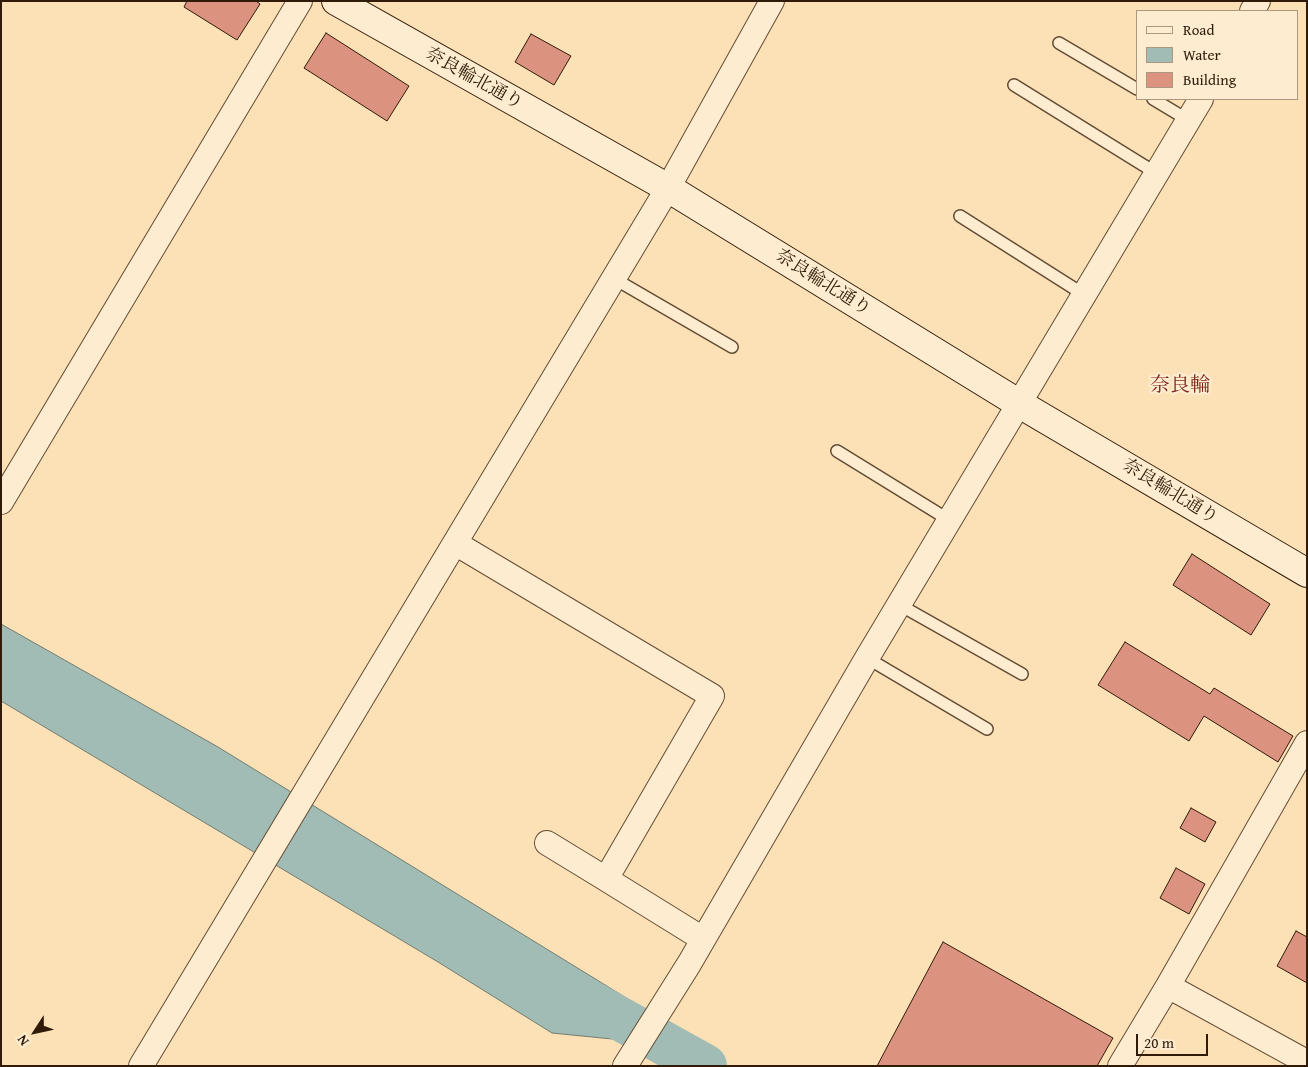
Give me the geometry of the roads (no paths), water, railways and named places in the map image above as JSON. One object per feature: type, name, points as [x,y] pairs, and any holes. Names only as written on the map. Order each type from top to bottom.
[{"type":"street","points":[[1,502],[300,1]]},
{"type":"street","name":"奈良輪北通り","points":[[336,1],[668,188],[1018,403],[1307,573]]},
{"type":"street","points":[[141,1066],[668,188],[772,1]]},
{"type":"street","points":[[625,1066],[703,939],[898,604],[1200,100]]},
{"type":"street","points":[[455,543],[712,696],[606,879]]},
{"type":"street","points":[[1120,1066],[1168,986],[1307,742]]},
{"type":"street","points":[[547,843],[703,939]]},
{"type":"street","points":[[1168,986],[1301,1060]]},
{"type":"lane","points":[[1059,43],[1136,88]]},
{"type":"lane","points":[[1014,85],[1156,173]]},
{"type":"lane","points":[[1155,100],[1188,120]]},
{"type":"lane","points":[[960,216],[1083,294]]},
{"type":"lane","points":[[613,278],[732,347]]},
{"type":"lane","points":[[837,451],[948,520]]},
{"type":"lane","points":[[898,604],[1022,674]]},
{"type":"lane","points":[[866,658],[987,728]]},
{"type":"water","points":[[1,624],[218,747],[641,1007],[622,1040],[552,1033],[438,962],[1,701]]},
{"type":"waterway","points":[[579,996],[705,1066]]},
{"type":"district","name":"奈良輪","points":[[1180,386]]}]
